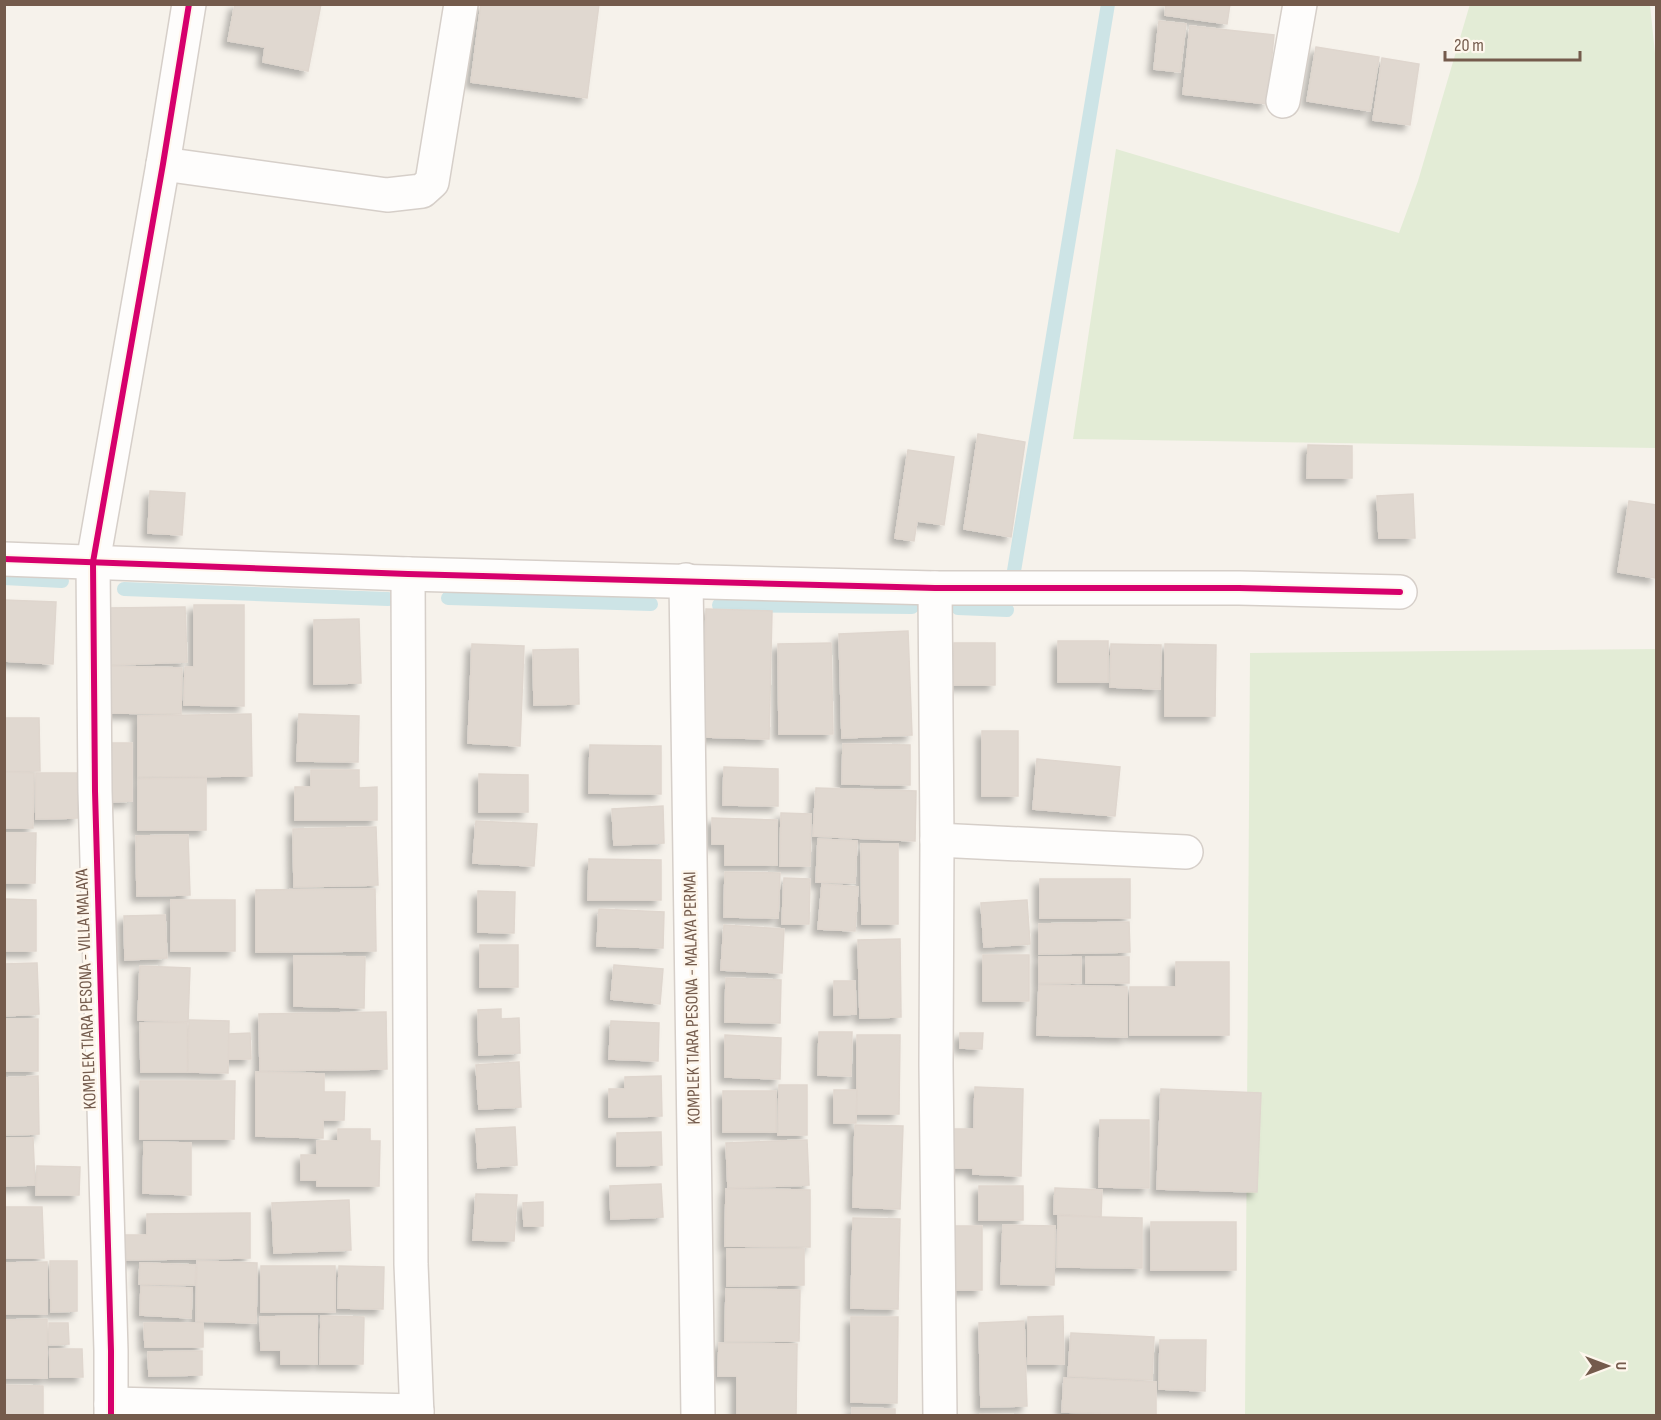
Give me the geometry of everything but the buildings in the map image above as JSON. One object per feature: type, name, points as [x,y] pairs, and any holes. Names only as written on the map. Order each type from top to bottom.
[{"type":"street","name":"KOMPLEK TIARA PESONA - VILLA MALAYA","points":[[111,1410],[95,791],[93,562],[189,4]]},
{"type":"street","points":[[163,164],[387,195],[422,191],[432,183],[461,4]]},
{"type":"street","points":[[1282,101],[1300,4]]},
{"type":"street","points":[[4,559],[408,574],[935,588],[1239,588],[1400,592]]},
{"type":"street","points":[[111,1410],[417,1413],[411,1252],[408,574]]},
{"type":"street","name":"KOMPLEK TIARA PESONA - MALAYA PERMAI","points":[[686,580],[698,1416]]},
{"type":"street","points":[[935,588],[936,1065],[940,1416]]},
{"type":"street","points":[[937,840],[1186,852]]},
{"type":"green space","points":[[1470,4],[1650,5],[1656,63],[1656,448],[1073,439],[1116,149],[1399,233],[1418,181]]},
{"type":"green space","points":[[1656,649],[1656,1415],[1245,1416],[1250,653]]},
{"type":"waterway","points":[[1014,571],[1108,4]]},
{"type":"waterway","points":[[4,578],[62,581]]},
{"type":"waterway","points":[[124,589],[388,599]]},
{"type":"waterway","points":[[448,598],[651,604]]},
{"type":"waterway","points":[[719,605],[912,607]]},
{"type":"waterway","points":[[958,608],[1007,610]]},
{"type":"cycle path","points":[[111,1416],[95,791],[93,562],[189,4]]},
{"type":"cycle path","points":[[4,559],[408,574],[935,588],[1239,588],[1400,592]]}]
